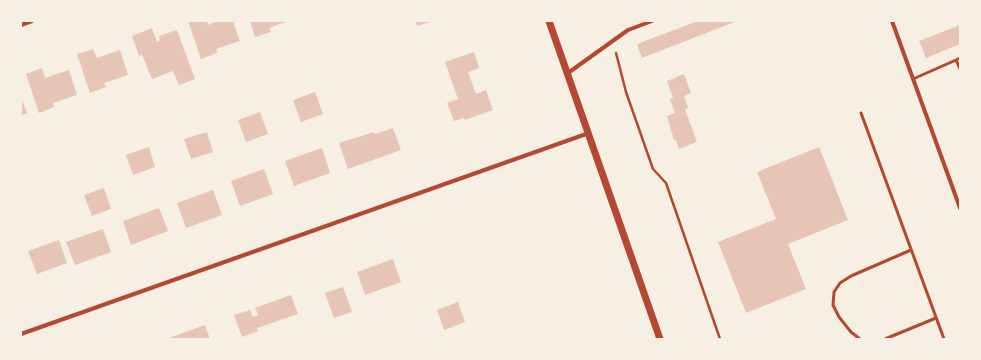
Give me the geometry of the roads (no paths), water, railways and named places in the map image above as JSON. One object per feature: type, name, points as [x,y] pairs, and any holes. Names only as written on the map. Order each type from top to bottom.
[{"type":"street","points":[[21,25],[32,21]]},
{"type":"street","points":[[550,21],[660,339]]},
{"type":"street","points":[[568,73],[628,30],[652,21]]},
{"type":"street","points":[[892,21],[960,208]]},
{"type":"street","points":[[21,334],[589,133]]},
{"type":"lane","points":[[913,78],[958,59],[960,70]]},
{"type":"lane","points":[[861,113],[944,339]]},
{"type":"lane","points":[[860,339],[851,332],[839,317],[833,305],[834,292],[840,283],[851,276],[911,250]]},
{"type":"lane","points":[[885,339],[936,318]]}]
